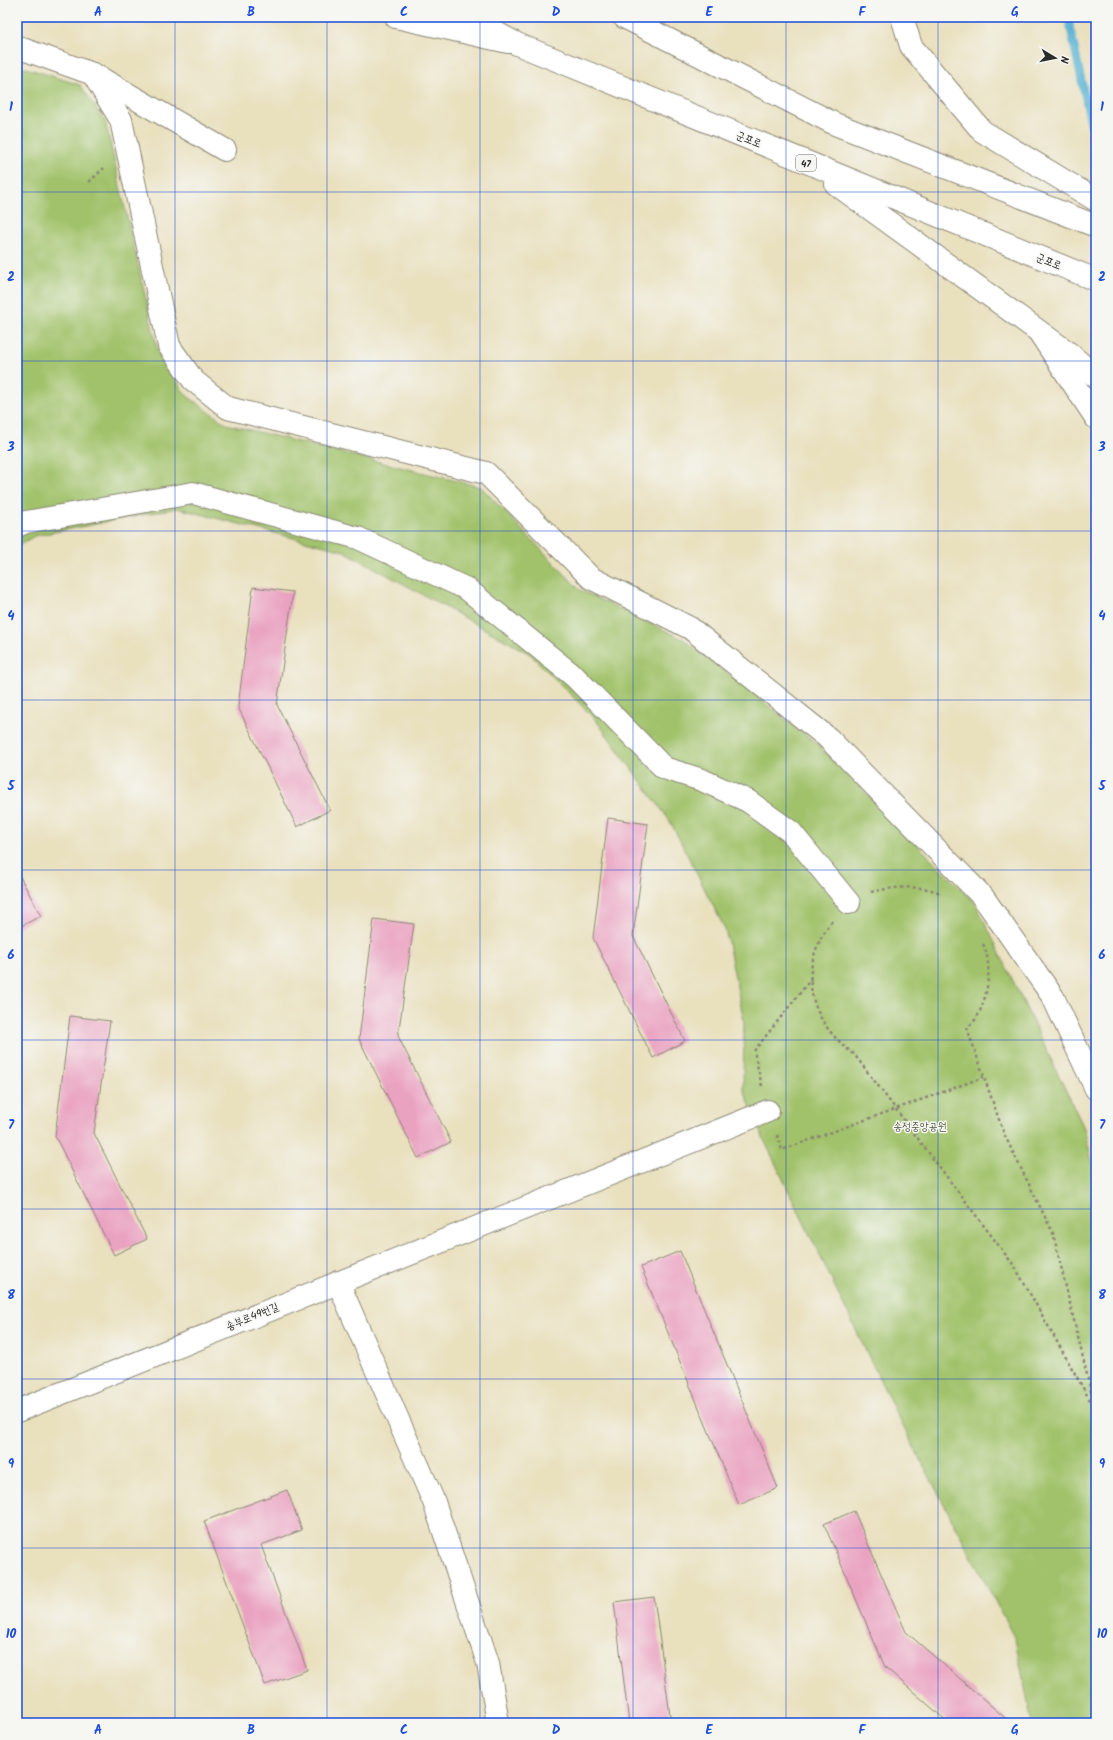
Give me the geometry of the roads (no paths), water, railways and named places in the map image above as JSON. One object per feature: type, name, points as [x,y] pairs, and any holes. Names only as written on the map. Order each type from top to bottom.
[{"type":"main road","name":"군포로","points":[[396,17],[517,44],[1096,280]]},
{"type":"main road","name":"47","points":[[466,17],[517,44]]},
{"type":"main road","points":[[624,17],[835,124],[1096,226]]},
{"type":"main road","points":[[902,17],[911,46],[982,130],[1096,200]]},
{"type":"main road","points":[[17,47],[93,74],[225,150]]},
{"type":"main road","points":[[93,74],[121,120],[169,346],[193,380],[228,408],[486,473],[591,578],[690,628],[828,738],[983,897],[1053,997],[1096,1089]]},
{"type":"main road","points":[[807,163],[1070,354],[1096,377]]},
{"type":"main road","points":[[1037,330],[1096,418]]},
{"type":"main road","points":[[17,526],[26,522],[193,493],[365,541],[467,589],[575,677],[664,768],[702,780],[748,801],[791,832],[849,903]]},
{"type":"main road","name":"송부로49번길","points":[[17,1411],[768,1111]]},
{"type":"main road","points":[[338,1282],[434,1502],[488,1663],[498,1723]]},
{"type":"waterway","points":[[1068,17],[1091,125]]},
{"type":"park label","name":"송정중앙공원","points":[[920,1126]]}]
